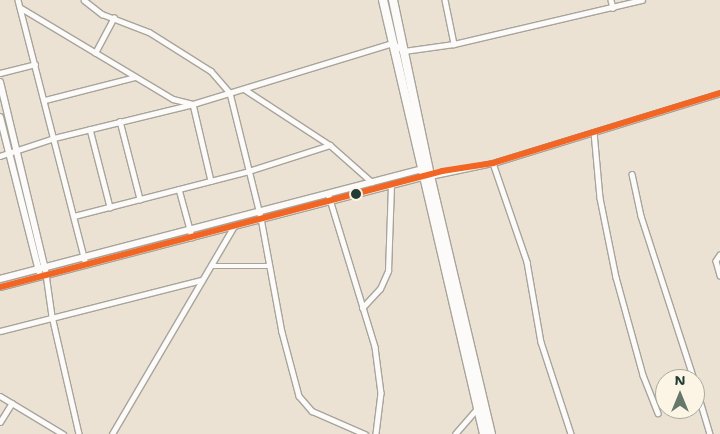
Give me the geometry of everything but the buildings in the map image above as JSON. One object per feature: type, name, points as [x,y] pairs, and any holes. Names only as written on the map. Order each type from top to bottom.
[{"type":"highway","points":[[383,0],[491,434]]},
{"type":"highway","points":[[393,0],[426,172],[484,434]]},
{"type":"main road","points":[[0,82],[17,149],[42,271]]},
{"type":"main road","points":[[0,117],[42,271]]},
{"type":"main road","points":[[191,234],[234,225],[328,193],[372,182],[426,172]]},
{"type":"main road","points":[[0,279],[42,271],[261,215],[391,186],[426,172]]},
{"type":"main road","points":[[0,287],[42,271]]},
{"type":"street","points":[[18,0],[85,260]]},
{"type":"street","points":[[84,0],[97,12],[149,32],[212,71],[230,93],[261,215],[282,332],[304,406],[365,434]]},
{"type":"street","points":[[445,0],[454,44]]},
{"type":"street","points":[[611,0],[613,8]]},
{"type":"street","points":[[0,156],[54,138],[194,104],[393,43],[404,51],[454,44],[642,0]]},
{"type":"street","points":[[21,8],[173,99],[194,104]]},
{"type":"street","points":[[95,53],[114,18]]},
{"type":"street","points":[[0,74],[35,64]]},
{"type":"street","points":[[44,100],[135,76]]},
{"type":"street","points":[[244,89],[330,145],[372,182]]},
{"type":"street","points":[[426,172],[493,163],[720,93]]},
{"type":"street","points":[[194,104],[211,181]]},
{"type":"street","points":[[120,122],[140,199]]},
{"type":"street","points":[[90,129],[110,207]]},
{"type":"street","points":[[594,132],[600,198],[616,277],[634,333],[643,375],[655,405]]},
{"type":"street","points":[[74,216],[249,171],[330,145]]},
{"type":"street","points":[[493,163],[526,262],[541,342],[570,434]]},
{"type":"street","points":[[426,172],[442,171]]},
{"type":"street","points":[[632,174],[641,216],[691,369]]},
{"type":"street","points":[[362,308],[380,289],[388,271],[391,186]]},
{"type":"street","points":[[179,189],[191,234]]},
{"type":"street","points":[[328,193],[375,347],[380,384],[376,434]]},
{"type":"street","points":[[112,434],[234,225]]},
{"type":"street","points":[[720,255],[716,262],[720,276]]},
{"type":"street","points":[[211,266],[270,266]]},
{"type":"street","points":[[42,271],[79,434]]},
{"type":"street","points":[[0,331],[52,316],[202,280]]},
{"type":"street","points":[[0,396],[63,434]]},
{"type":"street","points":[[0,422],[12,403]]},
{"type":"street","points":[[454,434],[478,408]]},
{"type":"street","points":[[705,417],[710,434]]},
{"type":"transit line","points":[[0,287],[442,171],[493,163],[720,93]]}]
